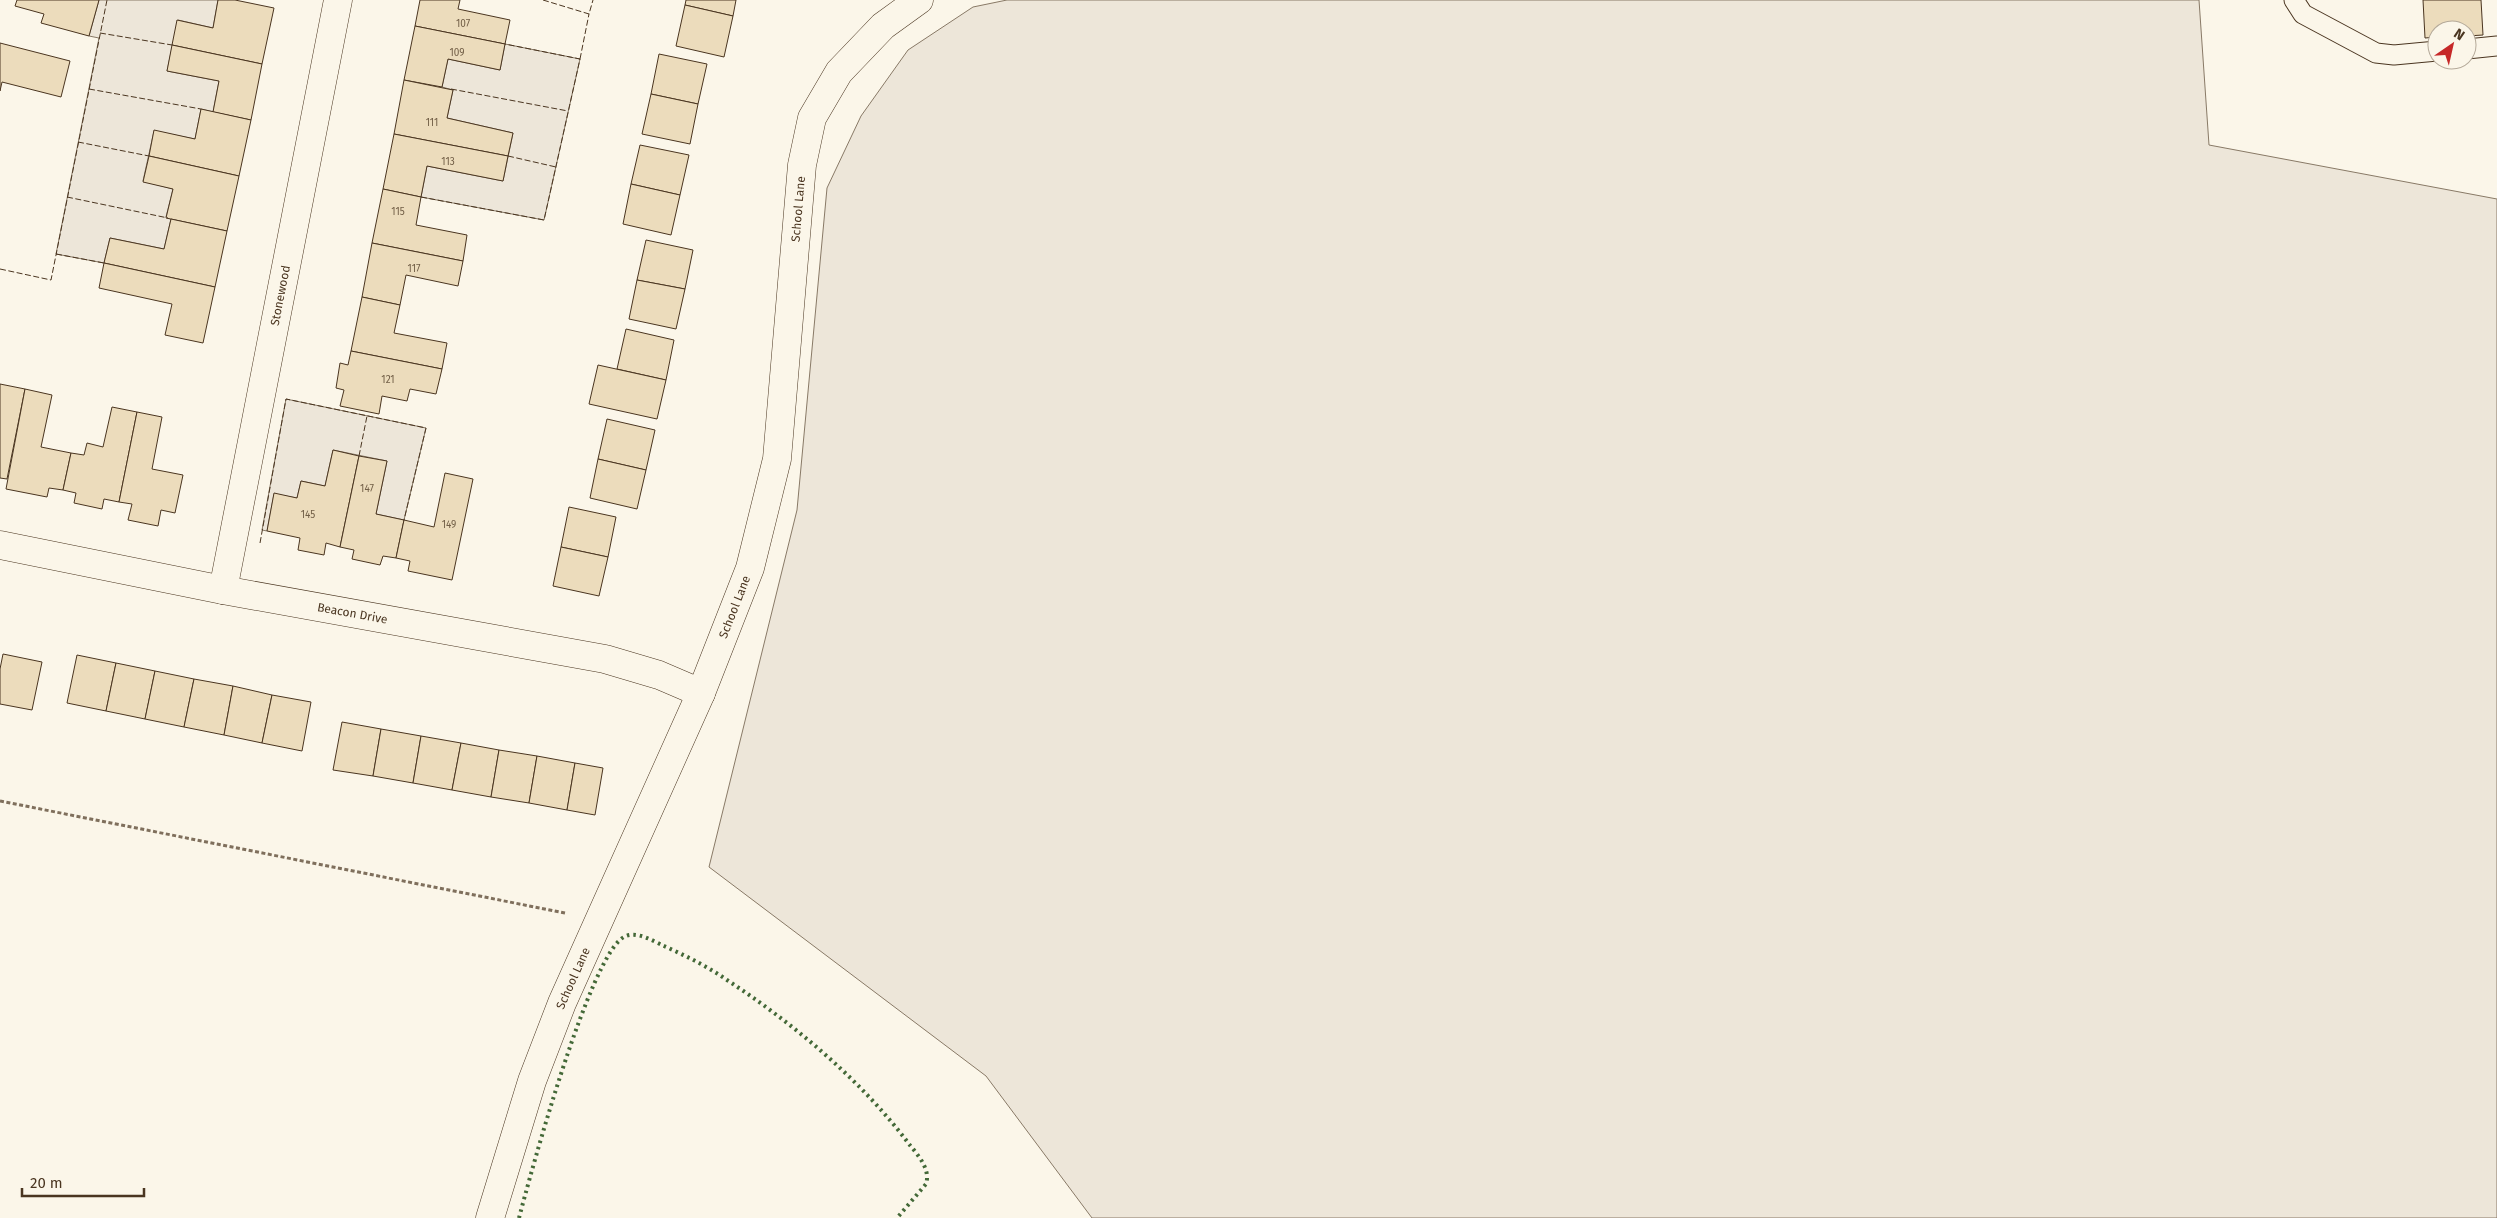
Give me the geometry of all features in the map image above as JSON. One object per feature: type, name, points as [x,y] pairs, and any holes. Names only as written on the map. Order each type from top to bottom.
[{"type":"street","name":"Stonewood","points":[[223,590],[338,0]]},
{"type":"street","name":"School Lane","points":[[490,1218],[518,1125],[542,1054],[562,1003],[701,693],[750,568],[777,460],[802,165],[812,118],[839,72],[882,26],[919,0]]},
{"type":"street","name":"Beacon Drive","points":[[0,546],[223,590],[605,659],[659,675],[701,693]]},
{"type":"lane","points":[[2294,0],[2303,14],[2376,53],[2394,55],[2427,52]]},
{"type":"lane","points":[[2477,48],[2497,46]]},
{"type":"path","points":[[0,801],[600,919]]},
{"type":"shaded area","points":[[99,0],[218,0],[213,28],[178,20],[167,71],[219,81],[213,112],[201,109],[195,139],[154,131],[143,181],[173,189],[166,217],[171,219],[164,249],[110,238],[104,263],[56,254],[99,38],[89,36]]},
{"type":"shaded area","points":[[1007,0],[2199,0],[2209,145],[2497,199],[2497,1218],[1092,1218],[986,1076],[709,867],[797,510],[827,188],[861,116],[908,50],[973,7]]},
{"type":"shaded area","points":[[505,44],[580,59],[544,220],[421,197],[427,166],[503,181],[513,133],[447,118],[453,90],[442,87],[448,59],[500,70]]},
{"type":"shaded area","points":[[286,399],[426,428],[404,520],[376,514],[387,461],[333,450],[325,486],[301,481],[297,498],[274,494],[267,531],[262,530]]},
{"type":"building","points":[[17,0],[99,0],[89,36],[41,23],[44,14],[15,6]]},
{"type":"building","points":[[218,0],[235,0],[274,8],[262,64],[172,45],[177,20],[213,28]]},
{"type":"building","points":[[420,0],[460,0],[458,9],[510,20],[505,44],[415,26]]},
{"type":"building","points":[[686,0],[736,0],[733,16],[685,5]]},
{"type":"building","points":[[2423,0],[2481,0],[2483,35],[2477,35],[2477,20],[2427,20],[2427,38],[2425,38]]},
{"type":"building","points":[[685,5],[733,16],[724,57],[676,46]]},
{"type":"building","points":[[415,26],[505,44],[500,70],[448,59],[442,87],[404,80]]},
{"type":"building","points":[[0,43],[70,61],[61,97],[2,82],[0,91]]},
{"type":"building","points":[[172,45],[262,64],[251,120],[213,112],[219,81],[167,71]]},
{"type":"building","points":[[659,54],[707,64],[698,104],[651,94]]},
{"type":"building","points":[[404,80],[453,90],[447,118],[513,133],[508,156],[394,134]]},
{"type":"building","points":[[651,94],[698,104],[690,144],[642,134]]},
{"type":"building","points":[[201,109],[251,120],[239,176],[149,156],[154,130],[195,139]]},
{"type":"building","points":[[394,134],[508,156],[503,181],[427,166],[421,197],[383,189]]},
{"type":"building","points":[[640,145],[689,155],[680,195],[631,184]]},
{"type":"building","points":[[149,156],[239,176],[227,231],[166,218],[173,189],[143,182]]},
{"type":"building","points":[[631,184],[680,195],[671,235],[623,224]]},
{"type":"building","points":[[383,189],[421,197],[416,225],[467,235],[463,261],[372,243]]},
{"type":"building","points":[[171,219],[227,231],[215,287],[104,263],[110,238],[164,249]]},
{"type":"building","points":[[646,240],[693,250],[685,289],[637,280]]},
{"type":"building","points":[[372,243],[463,261],[458,286],[406,275],[400,305],[362,297]]},
{"type":"building","points":[[104,263],[215,287],[203,343],[165,335],[172,304],[99,288]]},
{"type":"building","points":[[637,280],[685,289],[676,329],[629,319]]},
{"type":"building","points":[[362,297],[400,305],[394,333],[447,343],[442,369],[351,351]]},
{"type":"building","points":[[626,329],[674,340],[666,380],[617,369]]},
{"type":"building","points":[[351,351],[442,369],[436,394],[410,389],[407,401],[382,396],[379,414],[340,406],[344,390],[336,388],[340,363],[348,365]]},
{"type":"building","points":[[598,365],[666,380],[657,419],[589,404]]},
{"type":"building","points":[[0,384],[25,389],[7,479],[0,478]]},
{"type":"building","points":[[25,389],[52,395],[41,447],[71,453],[63,490],[49,488],[47,497],[6,489]]},
{"type":"building","points":[[112,407],[137,412],[119,502],[104,499],[102,509],[74,503],[76,493],[63,490],[71,453],[84,455],[87,443],[103,447]]},
{"type":"building","points":[[137,412],[162,417],[152,469],[183,475],[175,513],[161,510],[158,526],[128,520],[132,504],[119,502]]},
{"type":"building","points":[[607,419],[655,430],[646,470],[598,459]]},
{"type":"building","points":[[333,450],[359,456],[340,547],[326,543],[324,555],[298,550],[300,538],[267,531],[274,493],[297,498],[301,481],[325,486]]},
{"type":"building","points":[[359,456],[387,461],[376,514],[404,520],[396,558],[383,556],[380,565],[352,559],[354,550],[340,547]]},
{"type":"building","points":[[598,459],[646,470],[637,509],[590,498]]},
{"type":"building","points":[[445,473],[473,479],[452,580],[408,571],[410,561],[396,558],[404,520],[434,527]]},
{"type":"building","points":[[569,507],[616,517],[608,557],[561,547]]},
{"type":"building","points":[[561,547],[608,557],[599,596],[553,586]]},
{"type":"building","points":[[3,654],[42,662],[32,710],[0,704],[0,669]]},
{"type":"building","points":[[77,655],[116,663],[106,711],[67,703]]},
{"type":"building","points":[[116,663],[155,671],[145,719],[106,711]]},
{"type":"building","points":[[155,671],[194,679],[184,727],[145,719]]},
{"type":"building","points":[[194,679],[233,686],[224,735],[184,727]]},
{"type":"building","points":[[233,686],[272,695],[262,743],[224,735]]},
{"type":"building","points":[[272,695],[311,702],[302,751],[262,743]]},
{"type":"building","points":[[342,722],[381,729],[373,776],[333,770]]},
{"type":"building","points":[[381,729],[421,736],[413,783],[373,776]]},
{"type":"building","points":[[421,736],[461,743],[452,790],[413,783]]},
{"type":"building","points":[[461,743],[499,750],[491,797],[452,790]]},
{"type":"building","points":[[499,750],[537,756],[529,803],[491,797]]},
{"type":"building","points":[[537,756],[575,763],[567,810],[529,803]]},
{"type":"building","points":[[575,763],[603,768],[595,815],[567,810]]},
{"type":"hedge","points":[[519,1218],[563,1067],[579,1022],[595,982],[610,952],[624,937],[629,935],[639,935],[650,939],[696,961],[752,997],[825,1054],[870,1098],[916,1152],[927,1173],[926,1184],[897,1218]]},
{"type":"fence","points":[[0,269],[51,280],[107,0]]},
{"type":"fence","points":[[543,0],[589,14],[593,0]]},
{"type":"fence","points":[[580,59],[589,14]]},
{"type":"fence","points":[[100,33],[172,45]]},
{"type":"fence","points":[[421,197],[544,220],[580,59],[505,44]]},
{"type":"fence","points":[[89,89],[201,109]]},
{"type":"fence","points":[[451,89],[568,111]]},
{"type":"fence","points":[[78,142],[149,156]]},
{"type":"fence","points":[[508,156],[556,167]]},
{"type":"fence","points":[[67,197],[168,218]]},
{"type":"fence","points":[[56,254],[104,263]]},
{"type":"fence","points":[[260,543],[286,399],[426,428],[404,520]]},
{"type":"fence","points":[[359,456],[367,416]]}]
